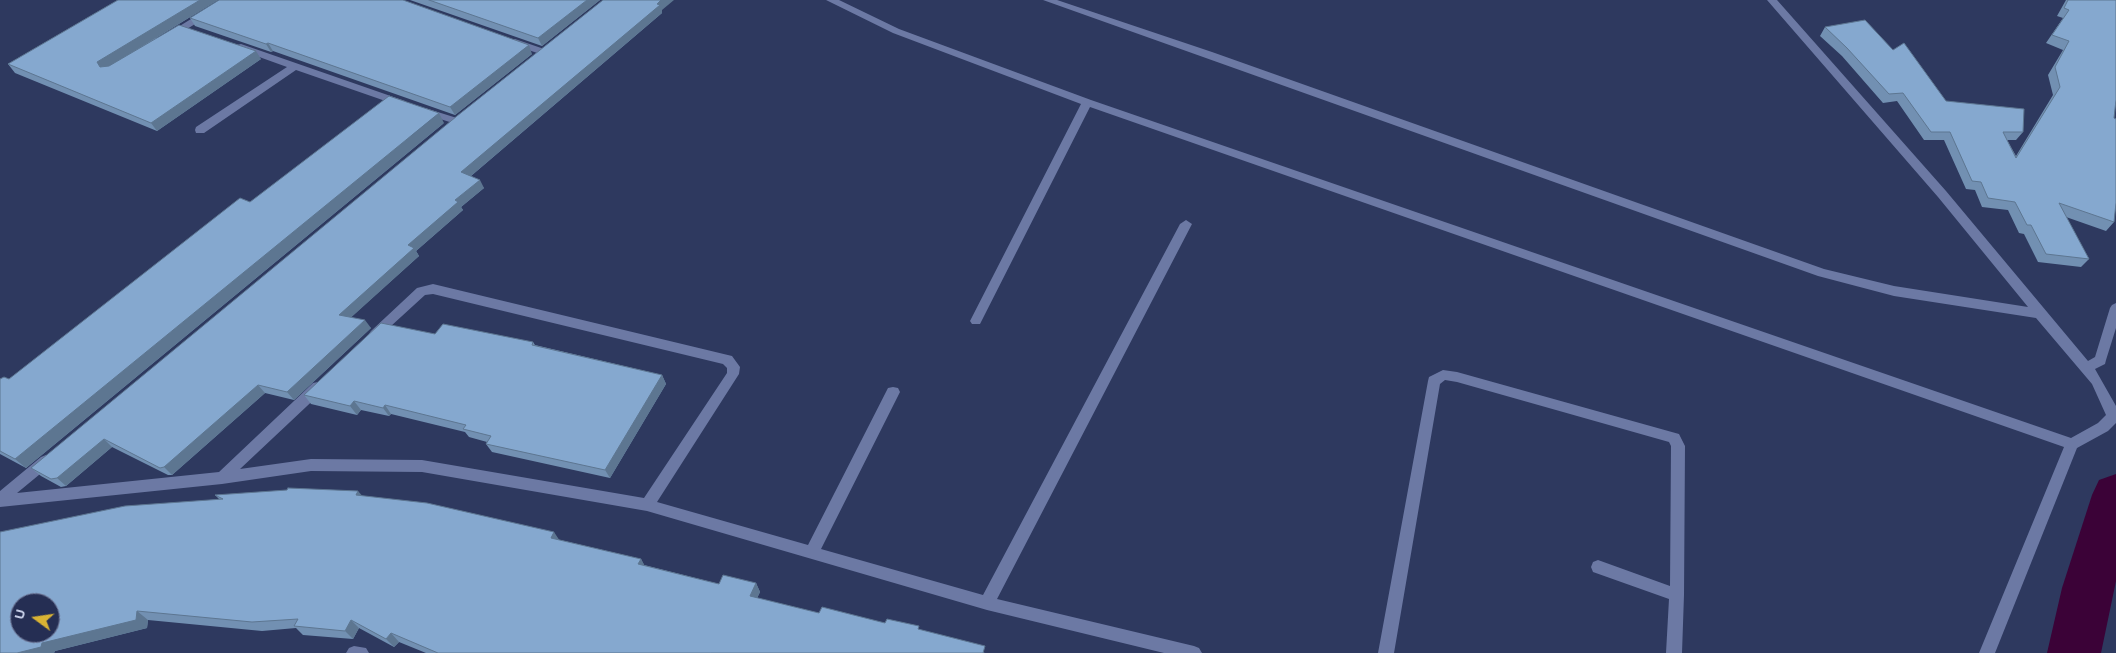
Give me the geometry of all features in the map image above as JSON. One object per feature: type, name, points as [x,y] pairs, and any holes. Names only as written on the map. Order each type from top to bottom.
[{"type":"street","points":[[159,42],[188,29],[229,0]]},
{"type":"street","points":[[831,0],[896,31],[1087,102],[2072,444]]},
{"type":"street","points":[[1048,0],[1218,57],[1822,273],[1894,291],[2040,314]]},
{"type":"street","points":[[1772,0],[1942,194],[2040,314],[2087,368],[2097,381],[2110,406],[2113,418],[2103,428],[2072,444],[1987,653]]},
{"type":"street","points":[[506,39],[547,49],[529,64]]},
{"type":"street","points":[[230,44],[456,122]]},
{"type":"street","points":[[200,130],[295,66]]},
{"type":"street","points":[[976,321],[1087,102]]},
{"type":"street","points":[[987,603],[1186,224]]},
{"type":"street","points":[[365,343],[422,291],[433,289],[727,360],[734,367],[733,374],[647,505]]},
{"type":"street","points":[[2087,368],[2100,360],[2116,308]]},
{"type":"street","points":[[1386,653],[1434,381],[1443,375],[1457,377],[1674,438],[1678,446],[1677,595],[1674,653]]},
{"type":"street","points":[[222,478],[329,377]]},
{"type":"street","points":[[812,552],[893,392]]},
{"type":"street","points":[[0,500],[53,455]]},
{"type":"street","points":[[0,500],[222,478],[311,465],[422,466],[647,505],[987,603],[1194,653]]},
{"type":"street","points":[[1598,567],[1677,595]]},
{"type":"street","points":[[354,653],[361,653]]},
{"type":"building","points":[[118,0],[200,0],[97,62],[100,67],[109,66],[179,25],[256,51],[151,123],[8,64]]},
{"type":"building","points":[[219,0],[403,0],[529,45],[450,107],[268,43],[266,44],[190,18]]},
{"type":"building","points":[[429,0],[587,0],[538,38]]},
{"type":"building","points":[[603,0],[661,0],[657,4],[660,5],[461,172],[480,180],[455,200],[458,202],[408,245],[414,248],[339,315],[365,320],[287,392],[258,385],[164,467],[160,468],[104,439],[57,478],[51,479],[31,468],[457,116]]},
{"type":"building","points":[[2068,0],[2116,0],[2116,100],[2114,118],[2116,119],[2116,203],[2114,222],[2059,203],[2089,259],[2046,254],[2031,225],[2027,225],[2015,202],[1988,198],[1981,182],[1972,181],[1950,132],[1931,132],[1903,93],[1889,94],[1825,27],[1865,20],[1893,50],[1904,43],[1946,101],[2024,109],[2023,132],[2003,132],[2016,158],[2060,87],[2055,67],[2069,41],[2052,35],[2069,10],[2064,8]]},
{"type":"building","points":[[389,96],[439,113],[15,459],[0,451],[0,379],[4,377],[9,379],[240,198],[250,202]]},
{"type":"building","points":[[381,323],[435,334],[443,324],[533,342],[532,345],[662,375],[605,470],[486,444],[491,436],[463,429],[466,425],[385,405],[383,408],[354,401],[350,406],[304,395]]},
{"type":"building","points":[[288,488],[358,491],[356,495],[427,503],[554,532],[551,538],[641,559],[638,564],[719,584],[723,575],[756,583],[750,596],[819,613],[822,607],[885,623],[887,619],[919,626],[918,629],[985,646],[983,653],[438,653],[391,633],[386,639],[351,620],[345,631],[294,626],[298,619],[252,622],[137,611],[136,620],[60,639],[60,593],[10,593],[10,643],[42,643],[41,647],[17,653],[0,653],[0,532],[125,506],[223,499],[215,495],[287,490]]},
{"type":"waterway","points":[[2074,653],[2088,588],[2116,495]]}]
